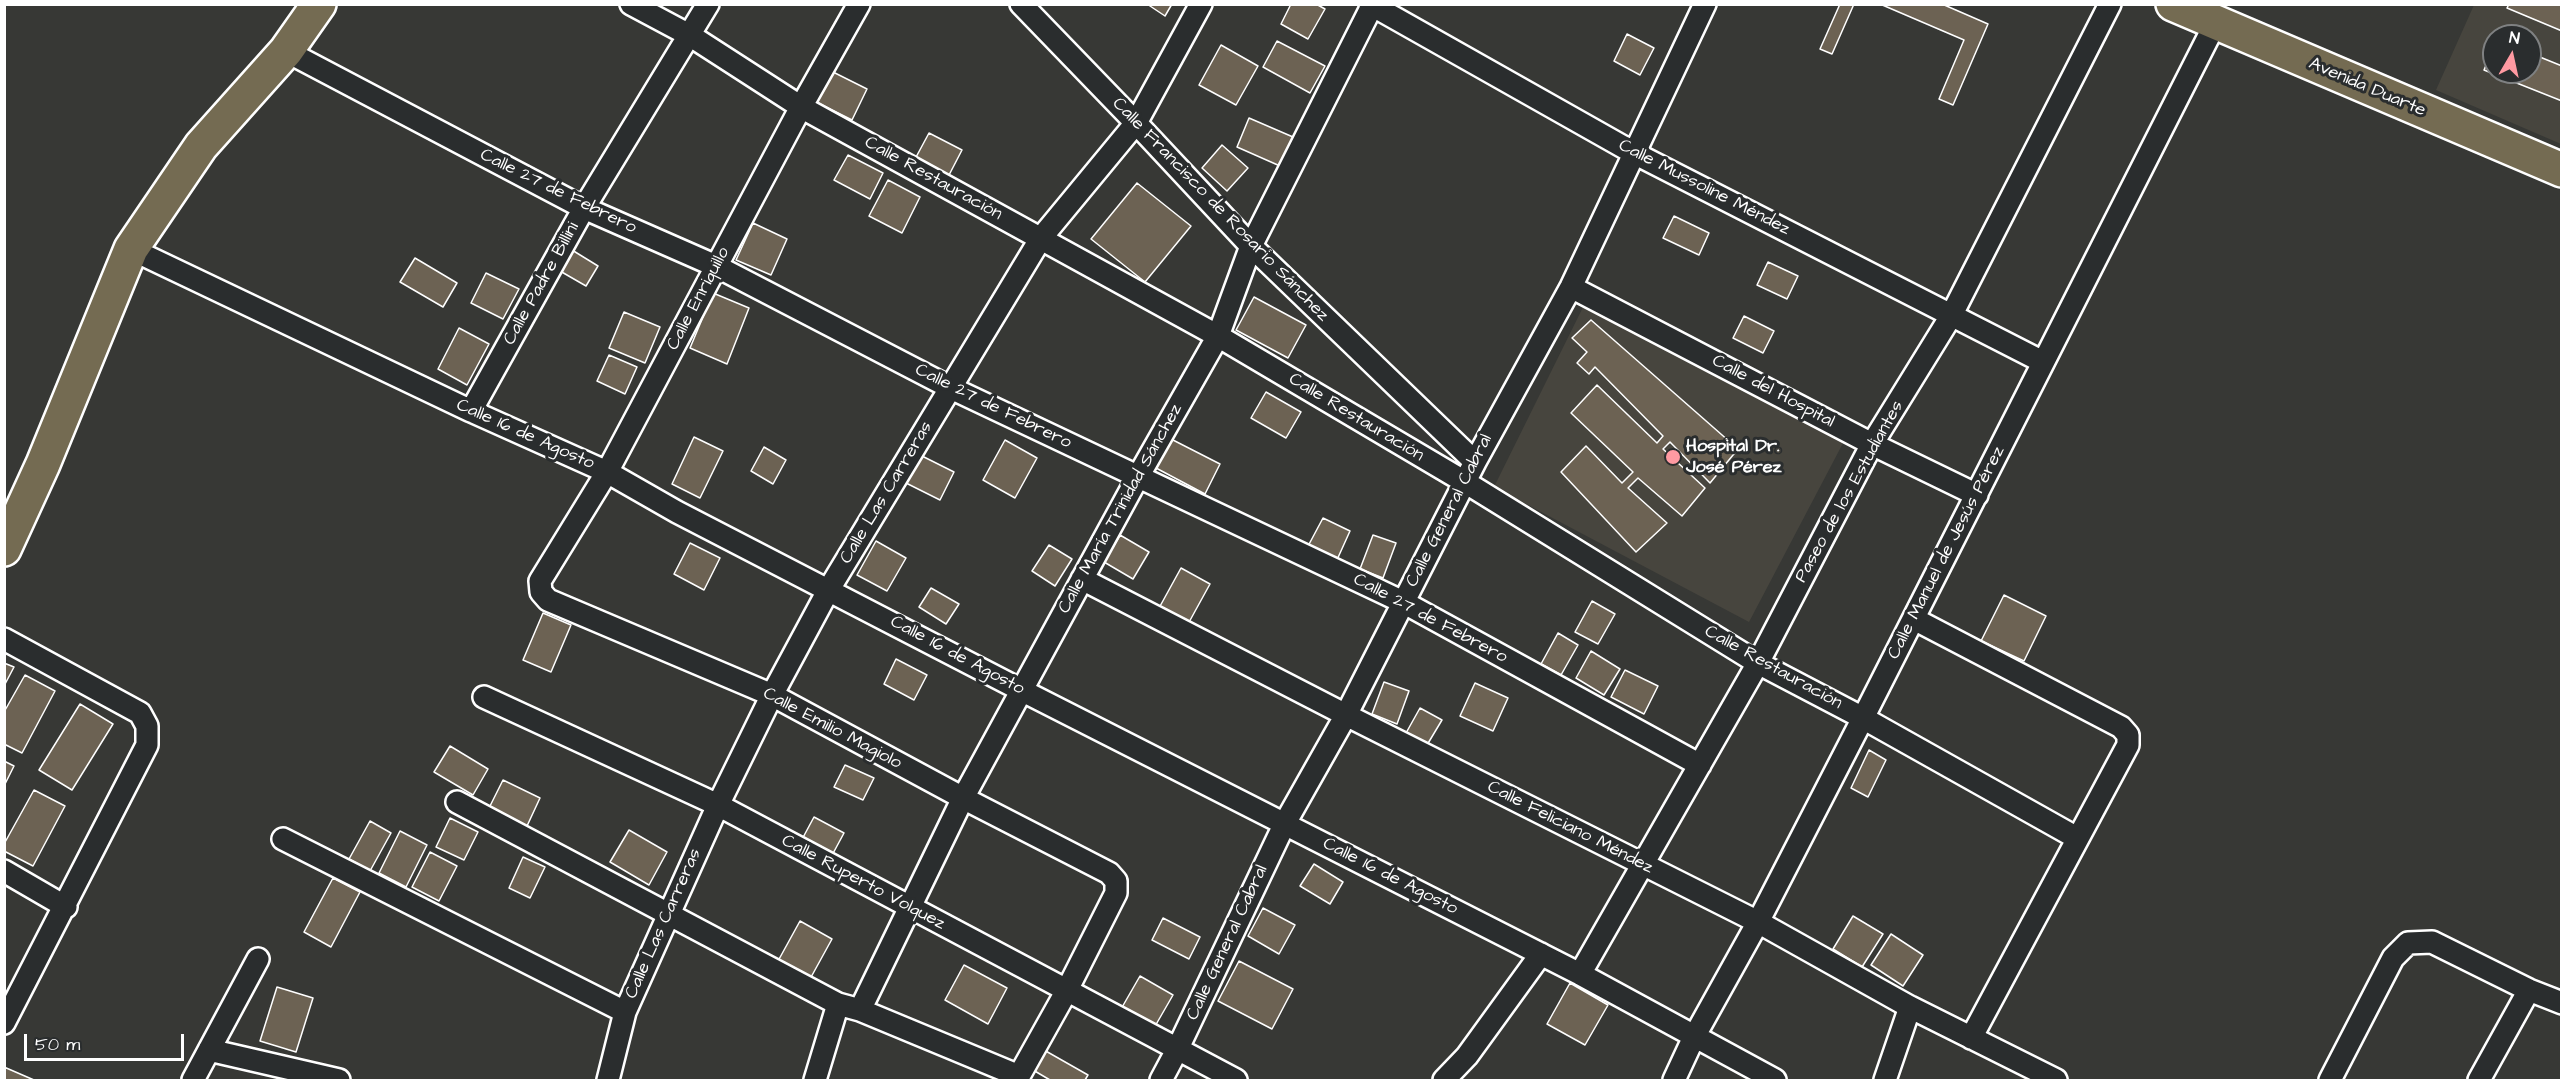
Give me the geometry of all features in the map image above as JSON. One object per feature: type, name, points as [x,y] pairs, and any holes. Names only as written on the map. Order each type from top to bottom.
[{"type":"main road","points":[[4,549],[43,464],[131,249],[201,146],[286,51],[319,4]]},
{"type":"main road","name":"Avenida Duarte","points":[[2174,4],[2215,24],[2562,170]]},
{"type":"street","name":"Calle Restauración","points":[[631,4],[691,36],[801,106],[1218,336],[1465,482],[1758,663],[1863,718],[2077,838]]},
{"type":"street","name":"Calle Padre Billini","points":[[471,411],[584,208],[691,36],[708,4]]},
{"type":"street","name":"Calle Enriquillo","points":[[541,592],[540,581],[607,472],[801,106],[859,4]]},
{"type":"street","name":"Calle Francisco de Rosario Sánchez","points":[[1021,4],[1251,246],[1475,462]]},
{"type":"street","name":"Calle Las Carreras","points":[[608,1080],[625,1012],[669,913],[718,805],[772,695],[829,590],[1041,238],[1136,123],[1201,4]]},
{"type":"street","name":"Calle General Cabral","points":[[1161,1080],[1285,823],[1346,715],[1475,462],[1571,287],[1705,4]]},
{"type":"street","name":"Paseo de los Estudiantes","points":[[1580,974],[1758,663],[1872,444],[1951,316],[2110,4]]},
{"type":"street","name":"Calle Mussoline Méndez","points":[[1372,5],[1635,153],[2043,362]]},
{"type":"street","name":"Calle María Trinidad Sánchez","points":[[860,1010],[963,798],[1139,475],[1218,336],[1251,246],[1372,5]]},
{"type":"street","name":"Calle Manuel de Jesús Pérez","points":[[1674,1080],[1694,1037],[1758,922],[1914,619],[2215,24]]},
{"type":"street","name":"Calle 27 de Febrero","points":[[286,51],[584,208],[716,266],[951,388],[1139,475],[1403,602],[1700,765]]},
{"type":"street","name":"Calle 16 de Agosto","points":[[131,249],[471,411],[607,472],[677,512],[1021,690],[1580,974],[1775,1080]]},
{"type":"street","name":"Calle del Hospital","points":[[1571,287],[1872,444],[1977,495]]},
{"type":"street","name":"Calle Feliciano Méndez","points":[[1082,579],[1643,866],[1758,922],[1910,1007],[2052,1080]]},
{"type":"street","name":"Calle Emilio Magiolo","points":[[541,592],[548,600],[772,695],[963,798],[1109,873],[1116,881],[1116,893],[1066,992]]},
{"type":"street","points":[[1914,619],[2121,727],[2128,735],[2128,745],[1971,1038]]},
{"type":"street","points":[[4,639],[140,713],[147,726],[147,744],[66,907],[4,1023]]},
{"type":"street","name":"Calle Ruperto Volquez","points":[[484,697],[718,805],[1066,992],[1236,1080]]},
{"type":"street","points":[[457,802],[838,1004],[860,1010],[1019,1078],[1066,992]]},
{"type":"street","points":[[283,839],[625,1012]]},
{"type":"street","points":[[4,871],[66,907]]},
{"type":"street","points":[[2331,1080],[2393,958],[2408,943],[2432,942],[2529,990],[2562,1003]]},
{"type":"street","points":[[1444,1080],[1467,1056],[1541,954]]},
{"type":"street","points":[[193,1080],[258,959]]},
{"type":"street","points":[[2478,1080],[2529,990]]},
{"type":"street","points":[[815,1080],[838,1004]]},
{"type":"street","points":[[1885,1080],[1910,1007]]},
{"type":"street","points":[[209,1050],[339,1080]]},
{"type":"shaded area","points":[[2474,5],[2561,5],[2561,144],[2436,90]]},
{"type":"shaded area","name":"Hospital Dr. José Pérez","points":[[1591,291],[1852,426],[1749,622],[1494,487]]},
{"type":"building","points":[[1147,4],[1172,4],[1165,16]]},
{"type":"building","points":[[1291,4],[1316,4],[1325,9],[1308,39],[1281,24]]},
{"type":"building","points":[[1840,4],[1854,4],[1832,54],[1820,49]]},
{"type":"building","points":[[1880,4],[1942,4],[1988,24],[1953,105],[1939,99],[1964,40]]},
{"type":"building","points":[[2509,4],[2562,4],[2562,31],[2507,8]]},
{"type":"building","points":[[1627,34],[1654,48],[1640,75],[1614,61]]},
{"type":"building","points":[[1277,41],[1325,66],[1310,93],[1263,67]]},
{"type":"building","points":[[1221,45],[1258,66],[1236,105],[1199,85]]},
{"type":"building","points":[[2542,58],[2562,66],[2562,101],[2519,84],[2542,84]]},
{"type":"building","points":[[831,71],[867,89],[852,120],[816,102]]},
{"type":"building","points":[[1249,118],[1293,137],[1280,166],[1237,147]]},
{"type":"building","points":[[929,133],[962,150],[948,177],[915,159]]},
{"type":"building","points":[[1222,145],[1248,168],[1227,191],[1202,168]]},
{"type":"building","points":[[848,155],[883,173],[870,199],[834,180]]},
{"type":"building","points":[[888,180],[920,197],[902,233],[869,216]]},
{"type":"building","points":[[1137,183],[1191,226],[1145,282],[1091,239]]},
{"type":"building","points":[[1674,216],[1709,233],[1699,255],[1663,238]]},
{"type":"building","points":[[753,223],[787,239],[771,275],[736,260]]},
{"type":"building","points":[[572,250],[598,266],[586,286],[560,271]]},
{"type":"building","points":[[415,258],[457,283],[443,307],[400,282]]},
{"type":"building","points":[[1768,262],[1798,276],[1787,299],[1757,285]]},
{"type":"building","points":[[486,273],[519,289],[503,319],[471,303]]},
{"type":"building","points":[[713,293],[749,308],[727,364],[690,348]]},
{"type":"building","points":[[1254,297],[1306,325],[1288,358],[1236,330]]},
{"type":"building","points":[[624,312],[660,327],[645,363],[609,348]]},
{"type":"building","points":[[1744,316],[1774,331],[1763,353],[1733,338]]},
{"type":"building","points":[[1591,320],[1738,449],[1710,483],[1670,442],[1663,449],[1705,488],[1682,516],[1638,478],[1628,488],[1667,523],[1636,552],[1561,472],[1586,446],[1622,483],[1633,472],[1571,413],[1597,385],[1657,443],[1663,436],[1595,367],[1589,374],[1577,363],[1587,352],[1572,338]]},
{"type":"building","points":[[459,328],[489,344],[467,385],[438,369]]},
{"type":"building","points":[[609,355],[637,367],[625,394],[597,381]]},
{"type":"building","points":[[1266,392],[1301,412],[1286,438],[1251,418]]},
{"type":"building","points":[[694,437],[723,451],[700,498],[672,484]]},
{"type":"building","points":[[1171,439],[1220,464],[1205,494],[1156,468]]},
{"type":"building","points":[[1005,440],[1037,458],[1015,498],[983,480]]},
{"type":"building","points":[[764,447],[786,460],[773,484],[751,471]]},
{"type":"building","points":[[920,455],[954,472],[940,500],[906,483]]},
{"type":"building","points":[[1323,518],[1350,531],[1336,562],[1307,548]]},
{"type":"building","points":[[1120,535],[1149,552],[1133,579],[1104,562]]},
{"type":"building","points":[[1373,535],[1396,543],[1383,578],[1360,569]]},
{"type":"building","points":[[876,541],[906,558],[887,591],[857,575]]},
{"type":"building","points":[[690,543],[720,558],[704,590],[674,574]]},
{"type":"building","points":[[1049,545],[1072,559],[1055,586],[1032,571]]},
{"type":"building","points":[[1181,568],[1210,584],[1188,624],[1159,608]]},
{"type":"building","points":[[931,588],[959,604],[946,624],[919,607]]},
{"type":"building","points":[[2004,595],[2046,616],[2024,661],[1981,641]]},
{"type":"building","points":[[1592,601],[1615,614],[1598,644],[1575,632]]},
{"type":"building","points":[[543,613],[571,625],[551,672],[523,660]]},
{"type":"building","points":[[1558,633],[1578,645],[1561,675],[1541,664]]},
{"type":"building","points":[[1591,651],[1620,669],[1604,695],[1576,678]]},
{"type":"building","points":[[896,659],[927,675],[914,700],[884,684]]},
{"type":"building","points":[[4,663],[14,667],[4,686]]},
{"type":"building","points":[[1625,670],[1658,686],[1644,714],[1611,697]]},
{"type":"building","points":[[25,675],[55,691],[22,753],[4,744],[4,712]]},
{"type":"building","points":[[1384,682],[1409,691],[1397,724],[1372,714]]},
{"type":"building","points":[[1475,683],[1508,698],[1493,731],[1460,716]]},
{"type":"building","points":[[80,704],[113,724],[72,790],[39,770]]},
{"type":"building","points":[[1420,708],[1442,720],[1427,745],[1406,733]]},
{"type":"building","points":[[450,746],[488,769],[473,795],[434,772]]},
{"type":"building","points":[[1869,750],[1886,760],[1868,797],[1851,788]]},
{"type":"building","points":[[4,761],[14,766],[4,786]]},
{"type":"building","points":[[845,765],[874,778],[863,800],[834,787]]},
{"type":"building","points":[[503,780],[540,798],[527,826],[489,808]]},
{"type":"building","points":[[34,790],[65,806],[33,866],[4,851],[4,844]]},
{"type":"building","points":[[814,817],[844,833],[830,859],[800,843]]},
{"type":"building","points":[[450,818],[478,832],[464,860],[436,847]]},
{"type":"building","points":[[370,821],[391,833],[370,871],[349,859]]},
{"type":"building","points":[[629,830],[667,852],[649,885],[610,862]]},
{"type":"building","points":[[400,831],[427,845],[406,887],[379,873]]},
{"type":"building","points":[[430,852],[457,866],[439,901],[412,887]]},
{"type":"building","points":[[523,857],[545,867],[530,898],[509,888]]},
{"type":"building","points":[[1314,864],[1343,882],[1330,904],[1300,886]]},
{"type":"building","points":[[333,878],[360,892],[331,947],[304,932]]},
{"type":"building","points":[[1263,908],[1295,925],[1279,954],[1248,936]]},
{"type":"building","points":[[1853,916],[1883,934],[1862,967],[1833,949]]},
{"type":"building","points":[[1163,918],[1200,937],[1189,959],[1152,940]]},
{"type":"building","points":[[800,921],[832,939],[810,979],[778,961]]},
{"type":"building","points":[[1891,934],[1923,955],[1903,986],[1871,965]]},
{"type":"building","points":[[1239,961],[1293,989],[1272,1029],[1218,1001]]},
{"type":"building","points":[[964,965],[1007,988],[988,1024],[945,1000]]},
{"type":"building","points":[[1140,976],[1173,995],[1154,1028],[1121,1009]]},
{"type":"building","points":[[1570,983],[1608,1005],[1585,1045],[1547,1024]]},
{"type":"building","points":[[277,987],[313,998],[296,1052],[260,1041]]},
{"type":"building","points":[[1044,1050],[1088,1075],[1085,1080],[1050,1080],[1033,1070]]},
{"type":"building","points":[[4,1067],[34,1080],[4,1080]]},
{"type":"place","name":"Hospital Dr. José Pérez","points":[[1673,457]]}]
